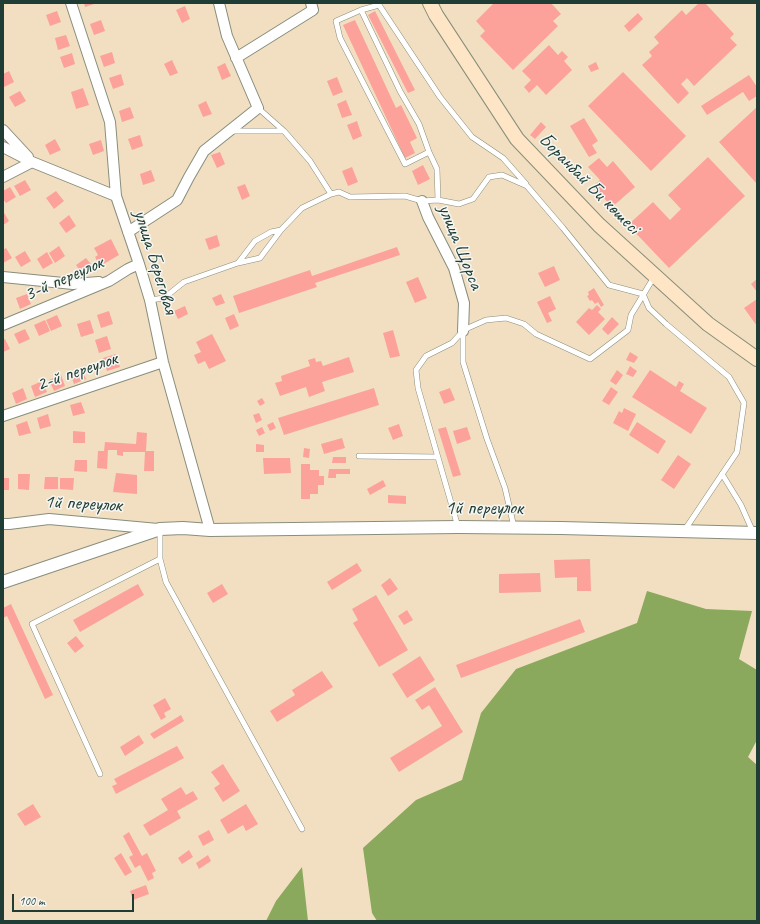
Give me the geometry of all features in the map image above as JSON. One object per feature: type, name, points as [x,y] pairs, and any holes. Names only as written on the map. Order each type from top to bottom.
[{"type":"main road","name":"Боранбай Би көшесі","points":[[430,3],[440,22],[517,139],[598,225],[708,324],[757,359]]},
{"type":"street","name":"улица Береговая","points":[[71,3],[110,122],[116,196],[140,264],[150,300],[163,362],[210,530]]},
{"type":"street","points":[[128,232],[177,200],[204,151],[258,108],[227,36],[219,3]]},
{"type":"street","points":[[236,58],[313,10],[311,3]]},
{"type":"street","points":[[3,130],[32,162]]},
{"type":"street","points":[[3,148],[32,162],[116,196]]},
{"type":"street","points":[[3,177],[32,162]]},
{"type":"street","name":"улица Щорса","points":[[422,201],[428,217],[454,268],[464,303],[463,331]]},
{"type":"street","name":"3-й переулок","points":[[3,325],[109,281],[128,269],[140,264]]},
{"type":"street","points":[[3,277],[73,284],[109,281]]},
{"type":"street","name":"2-й переулок","points":[[3,416],[163,362]]},
{"type":"street","name":"1й переулок","points":[[3,524],[49,518],[160,529],[182,528],[210,530],[458,527],[755,533]]},
{"type":"street","name":"1й переулок","points":[[3,582],[160,529]]},
{"type":"lane","points":[[430,152],[405,164],[340,38],[336,21],[361,10],[379,5],[440,97],[472,137],[503,158],[563,228],[609,285],[643,294]]},
{"type":"lane","points":[[361,10],[400,91],[419,124],[437,169],[438,200]]},
{"type":"lane","points":[[258,108],[284,131],[310,161],[330,194]]},
{"type":"lane","points":[[228,131],[284,131]]},
{"type":"lane","points":[[150,300],[164,298],[184,282],[238,263],[260,258],[281,230],[302,208],[330,194],[339,192],[350,197],[405,196],[422,201],[438,200],[460,204],[473,199],[489,178],[502,175],[527,186]]},
{"type":"lane","points":[[238,263],[255,241],[271,232],[281,230]]},
{"type":"lane","points":[[458,527],[418,388],[416,370],[426,356],[452,343],[463,331],[486,320],[506,318],[524,324],[536,334],[590,359],[628,330],[631,314],[654,276]]},
{"type":"lane","points":[[643,294],[649,308],[730,377],[744,403],[737,452],[683,531]]},
{"type":"lane","points":[[463,331],[463,362],[487,439],[505,488],[514,528]]},
{"type":"lane","points":[[358,456],[437,457]]},
{"type":"lane","points":[[722,474],[755,533]]},
{"type":"lane","points":[[160,529],[160,559],[166,582],[302,829]]},
{"type":"lane","points":[[100,774],[32,624],[160,559]]},
{"type":"green space","points":[[647,591],[706,609],[752,611],[739,659],[757,670],[757,740],[748,757],[757,765],[757,921],[377,921],[372,913],[363,848],[416,800],[462,780],[481,713],[516,669],[637,623]]},
{"type":"green space","points":[[302,867],[308,921],[266,921],[276,901]]},
{"type":"building","points":[[84,3],[97,3],[85,7]]},
{"type":"building","points":[[494,3],[551,3],[561,14],[553,21],[558,26],[513,70],[480,36],[485,31],[476,21]]},
{"type":"building","points":[[699,3],[705,3],[734,34],[730,38],[737,45],[694,86],[687,78],[681,84],[689,93],[678,104],[642,65],[652,56],[649,52],[659,43],[654,37],[682,10],[686,15]]},
{"type":"building","points":[[185,6],[190,19],[182,23],[176,10]]},
{"type":"building","points":[[57,11],[61,22],[50,26],[46,15]]},
{"type":"building","points":[[375,11],[415,90],[408,93],[368,15]]},
{"type":"building","points":[[638,13],[643,19],[629,32],[624,26]]},
{"type":"building","points":[[101,20],[105,31],[94,35],[90,24]]},
{"type":"building","points":[[355,20],[396,108],[401,105],[417,138],[410,142],[415,153],[405,158],[343,25]]},
{"type":"building","points":[[66,35],[70,46],[58,50],[55,38]]},
{"type":"building","points":[[549,45],[558,55],[562,51],[568,57],[564,61],[572,70],[546,95],[537,85],[529,93],[524,87],[531,80],[522,71]]},
{"type":"building","points":[[112,52],[115,63],[104,67],[100,56]]},
{"type":"building","points":[[72,53],[75,64],[64,68],[60,57]]},
{"type":"building","points":[[172,60],[178,73],[170,76],[164,64]]},
{"type":"building","points":[[596,62],[599,69],[591,72],[588,66]]},
{"type":"building","points":[[225,63],[231,76],[222,80],[217,67]]},
{"type":"building","points":[[9,71],[14,82],[4,87],[3,74]]},
{"type":"building","points":[[623,72],[686,136],[651,171],[588,106]]},
{"type":"building","points":[[121,74],[124,85],[113,89],[109,78]]},
{"type":"building","points":[[749,75],[757,87],[757,96],[749,101],[743,92],[707,115],[701,106]]},
{"type":"building","points":[[337,77],[343,92],[333,96],[327,81]]},
{"type":"building","points":[[83,88],[89,105],[76,109],[71,92]]},
{"type":"building","points":[[20,91],[26,101],[15,107],[9,97]]},
{"type":"building","points":[[346,100],[352,115],[342,118],[337,104]]},
{"type":"building","points":[[206,101],[212,114],[203,117],[198,105]]},
{"type":"building","points":[[130,107],[134,118],[122,122],[119,111]]},
{"type":"building","points":[[757,107],[757,184],[719,142]]},
{"type":"building","points":[[584,118],[598,141],[592,145],[597,153],[589,157],[570,126]]},
{"type":"building","points":[[357,121],[362,136],[353,140],[347,125]]},
{"type":"building","points":[[541,122],[546,127],[535,139],[530,135]]},
{"type":"building","points":[[140,135],[143,146],[132,150],[128,139]]},
{"type":"building","points":[[55,139],[61,150],[50,155],[45,145]]},
{"type":"building","points":[[101,140],[104,151],[93,155],[89,144]]},
{"type":"building","points":[[220,152],[225,164],[217,168],[211,155]]},
{"type":"building","points":[[708,157],[745,196],[669,268],[628,225],[653,202],[670,220],[681,209],[668,195]]},
{"type":"building","points":[[599,158],[607,167],[613,161],[635,187],[612,207],[593,186],[600,180],[588,167]]},
{"type":"building","points":[[423,165],[430,179],[418,185],[412,171]]},
{"type":"building","points":[[352,167],[358,182],[348,186],[342,171]]},
{"type":"building","points":[[151,170],[155,181],[143,185],[140,174]]},
{"type":"building","points":[[25,180],[31,190],[20,196],[14,186]]},
{"type":"building","points":[[245,184],[250,196],[242,200],[237,187]]},
{"type":"building","points":[[10,187],[16,197],[6,203],[3,199],[3,191]]},
{"type":"building","points":[[56,191],[64,201],[54,209],[46,198]]},
{"type":"building","points":[[3,211],[9,221],[3,225]]},
{"type":"building","points":[[69,215],[76,226],[66,233],[59,223]]},
{"type":"building","points":[[217,235],[220,246],[209,250],[205,239]]},
{"type":"building","points":[[111,239],[119,255],[100,266],[95,257],[98,255],[94,248]]},
{"type":"building","points":[[59,246],[65,256],[55,263],[49,253]]},
{"type":"building","points":[[397,247],[400,255],[315,283],[317,287],[239,313],[233,296],[310,270],[312,276]]},
{"type":"building","points":[[6,248],[12,258],[3,263],[3,250]]},
{"type":"building","points":[[25,251],[31,261],[21,267],[15,257]]},
{"type":"building","points":[[47,252],[53,263],[43,269],[37,259]]},
{"type":"building","points":[[86,258],[94,268],[83,275],[76,265]]},
{"type":"building","points":[[554,266],[560,280],[545,287],[538,273]]},
{"type":"building","points":[[418,277],[427,298],[415,303],[406,282]]},
{"type":"building","points":[[757,279],[757,292],[751,284]]},
{"type":"building","points":[[594,288],[604,305],[601,307],[598,302],[595,304],[592,300],[590,301],[587,296],[589,295],[588,292]]},
{"type":"building","points":[[27,294],[31,304],[20,309],[16,298]]},
{"type":"building","points":[[221,294],[225,303],[216,306],[212,298]]},
{"type":"building","points":[[550,296],[556,309],[548,313],[552,321],[547,323],[537,302]]},
{"type":"building","points":[[757,299],[757,326],[744,308]]},
{"type":"building","points":[[597,305],[601,309],[598,312],[605,319],[589,335],[576,322],[589,308],[592,310]]},
{"type":"building","points":[[185,306],[188,314],[178,319],[174,311]]},
{"type":"building","points":[[109,311],[113,324],[101,328],[97,315]]},
{"type":"building","points":[[234,314],[239,326],[230,330],[225,318]]},
{"type":"building","points":[[57,315],[62,326],[51,331],[46,320]]},
{"type":"building","points":[[612,317],[619,324],[608,335],[602,329]]},
{"type":"building","points":[[45,320],[50,331],[39,336],[34,325]]},
{"type":"building","points":[[90,320],[94,333],[81,337],[77,324]]},
{"type":"building","points":[[25,329],[30,339],[19,344],[14,334]]},
{"type":"building","points":[[393,330],[400,356],[390,358],[383,333]]},
{"type":"building","points":[[212,334],[226,361],[209,369],[205,361],[198,364],[194,355],[201,352],[196,342]]},
{"type":"building","points":[[107,336],[111,349],[99,353],[95,340]]},
{"type":"building","points":[[5,339],[10,349],[3,352],[3,340]]},
{"type":"building","points":[[630,352],[638,357],[634,363],[626,360]]},
{"type":"building","points":[[116,354],[120,367],[107,371],[103,358]]},
{"type":"building","points":[[349,357],[354,372],[322,382],[325,391],[309,397],[306,387],[280,396],[275,383],[282,381],[281,376],[310,366],[308,360],[315,358],[316,362],[321,361],[323,366]]},
{"type":"building","points":[[630,366],[637,371],[633,377],[626,374]]},
{"type":"building","points":[[81,368],[86,379],[74,384],[70,373]]},
{"type":"building","points":[[617,370],[623,375],[616,385],[610,381]]},
{"type":"building","points":[[650,370],[676,387],[679,381],[684,384],[680,391],[707,408],[691,434],[632,397]]},
{"type":"building","points":[[61,375],[65,386],[54,391],[49,380]]},
{"type":"building","points":[[42,381],[47,392],[35,397],[31,386]]},
{"type":"building","points":[[611,387],[618,392],[609,405],[602,401]]},
{"type":"building","points":[[23,388],[27,399],[16,404],[12,393]]},
{"type":"building","points":[[374,388],[379,405],[284,435],[278,418]]},
{"type":"building","points":[[450,388],[455,400],[444,404],[439,392]]},
{"type":"building","points":[[262,398],[265,403],[260,406],[257,401]]},
{"type":"building","points":[[81,402],[85,413],[73,416],[70,405]]},
{"type":"building","points":[[624,408],[636,414],[628,431],[613,423],[619,411],[622,413]]},
{"type":"building","points":[[259,413],[262,420],[256,423],[253,415]]},
{"type":"building","points":[[48,414],[51,426],[40,429],[37,418]]},
{"type":"building","points":[[27,421],[31,433],[19,436],[16,425]]},
{"type":"building","points":[[273,422],[276,428],[270,431],[267,425]]},
{"type":"building","points":[[637,422],[666,441],[658,454],[629,435]]},
{"type":"building","points":[[399,424],[403,436],[393,440],[388,428]]},
{"type":"building","points":[[262,427],[265,433],[259,436],[256,430]]},
{"type":"building","points":[[446,427],[461,475],[453,477],[438,429]]},
{"type":"building","points":[[467,427],[471,439],[457,444],[453,431]]},
{"type":"building","points":[[73,431],[85,432],[85,443],[73,443]]},
{"type":"building","points":[[137,432],[147,433],[146,451],[154,451],[154,471],[144,471],[145,452],[123,452],[123,456],[117,455],[117,450],[108,450],[107,469],[97,468],[98,451],[104,451],[105,442],[136,444]]},
{"type":"building","points":[[342,438],[345,448],[324,454],[321,444]]},
{"type":"building","points":[[256,444],[264,445],[264,452],[256,452]]},
{"type":"building","points":[[304,448],[310,449],[309,458],[303,457]]},
{"type":"building","points":[[678,455],[691,464],[674,489],[661,480]]},
{"type":"building","points":[[333,457],[346,457],[346,463],[332,463]]},
{"type":"building","points":[[263,458],[290,458],[291,473],[264,474]]},
{"type":"building","points":[[75,460],[87,460],[87,472],[74,471]]},
{"type":"building","points":[[301,464],[310,464],[310,470],[319,470],[319,476],[324,476],[324,485],[318,485],[318,494],[310,494],[310,499],[301,499]]},
{"type":"building","points":[[329,469],[350,469],[350,474],[336,474],[336,478],[328,478]]},
{"type":"building","points":[[116,473],[137,475],[137,494],[113,492]]},
{"type":"building","points":[[18,474],[30,474],[29,490],[18,489]]},
{"type":"building","points":[[45,477],[58,477],[58,489],[44,489]]},
{"type":"building","points":[[3,478],[9,478],[9,490],[3,490]]},
{"type":"building","points":[[60,478],[74,478],[73,490],[60,489]]},
{"type":"building","points":[[383,480],[386,486],[370,495],[367,489]]},
{"type":"building","points":[[388,495],[406,496],[406,504],[388,503]]},
{"type":"building","points":[[590,559],[591,591],[577,591],[577,577],[555,578],[554,560]]},
{"type":"building","points":[[357,563],[362,571],[332,590],[327,582]]},
{"type":"building","points":[[540,573],[541,592],[499,593],[499,574]]},
{"type":"building","points":[[390,578],[398,589],[388,596],[381,585]]},
{"type":"building","points":[[138,584],[144,595],[80,632],[73,620]]},
{"type":"building","points":[[222,584],[228,594],[213,603],[207,593]]},
{"type":"building","points":[[376,595],[408,650],[379,667],[353,623],[358,620],[352,609]]},
{"type":"building","points":[[11,604],[53,695],[45,699],[7,616],[3,618],[3,608]]},
{"type":"building","points":[[407,610],[413,620],[404,625],[398,616]]},
{"type":"building","points":[[580,619],[585,632],[461,678],[456,665]]},
{"type":"building","points":[[76,636],[84,646],[75,653],[67,643]]},
{"type":"building","points":[[420,656],[435,680],[407,698],[392,674]]},
{"type":"building","points":[[322,671],[333,687],[277,722],[270,711],[295,695],[292,690]]},
{"type":"building","points":[[435,687],[463,732],[399,772],[390,758],[442,726],[429,705],[422,710],[415,700]]},
{"type":"building","points":[[165,698],[171,709],[164,713],[166,717],[161,720],[153,705]]},
{"type":"building","points":[[181,715],[184,721],[154,739],[150,734]]},
{"type":"building","points":[[139,735],[144,743],[125,756],[120,747]]},
{"type":"building","points":[[177,746],[184,758],[116,794],[112,786],[117,784],[114,779]]},
{"type":"building","points":[[223,764],[240,791],[223,802],[214,788],[220,784],[211,772]]},
{"type":"building","points":[[181,787],[186,795],[193,791],[198,799],[177,811],[181,818],[150,836],[143,825],[168,810],[161,799]]},
{"type":"building","points":[[33,804],[41,817],[25,826],[17,814]]},
{"type":"building","points":[[246,804],[258,824],[246,831],[243,825],[228,834],[220,820]]},
{"type":"building","points":[[209,830],[214,840],[203,846],[198,836]]},
{"type":"building","points":[[129,832],[142,856],[147,853],[156,871],[152,873],[154,878],[148,881],[140,865],[135,868],[129,857],[133,855],[123,836]]},
{"type":"building","points":[[189,850],[193,857],[182,864],[178,858]]},
{"type":"building","points":[[121,853],[132,872],[125,876],[114,858]]},
{"type":"building","points":[[208,855],[211,861],[199,869],[196,863]]},
{"type":"building","points":[[146,885],[149,894],[133,900],[130,891]]}]
